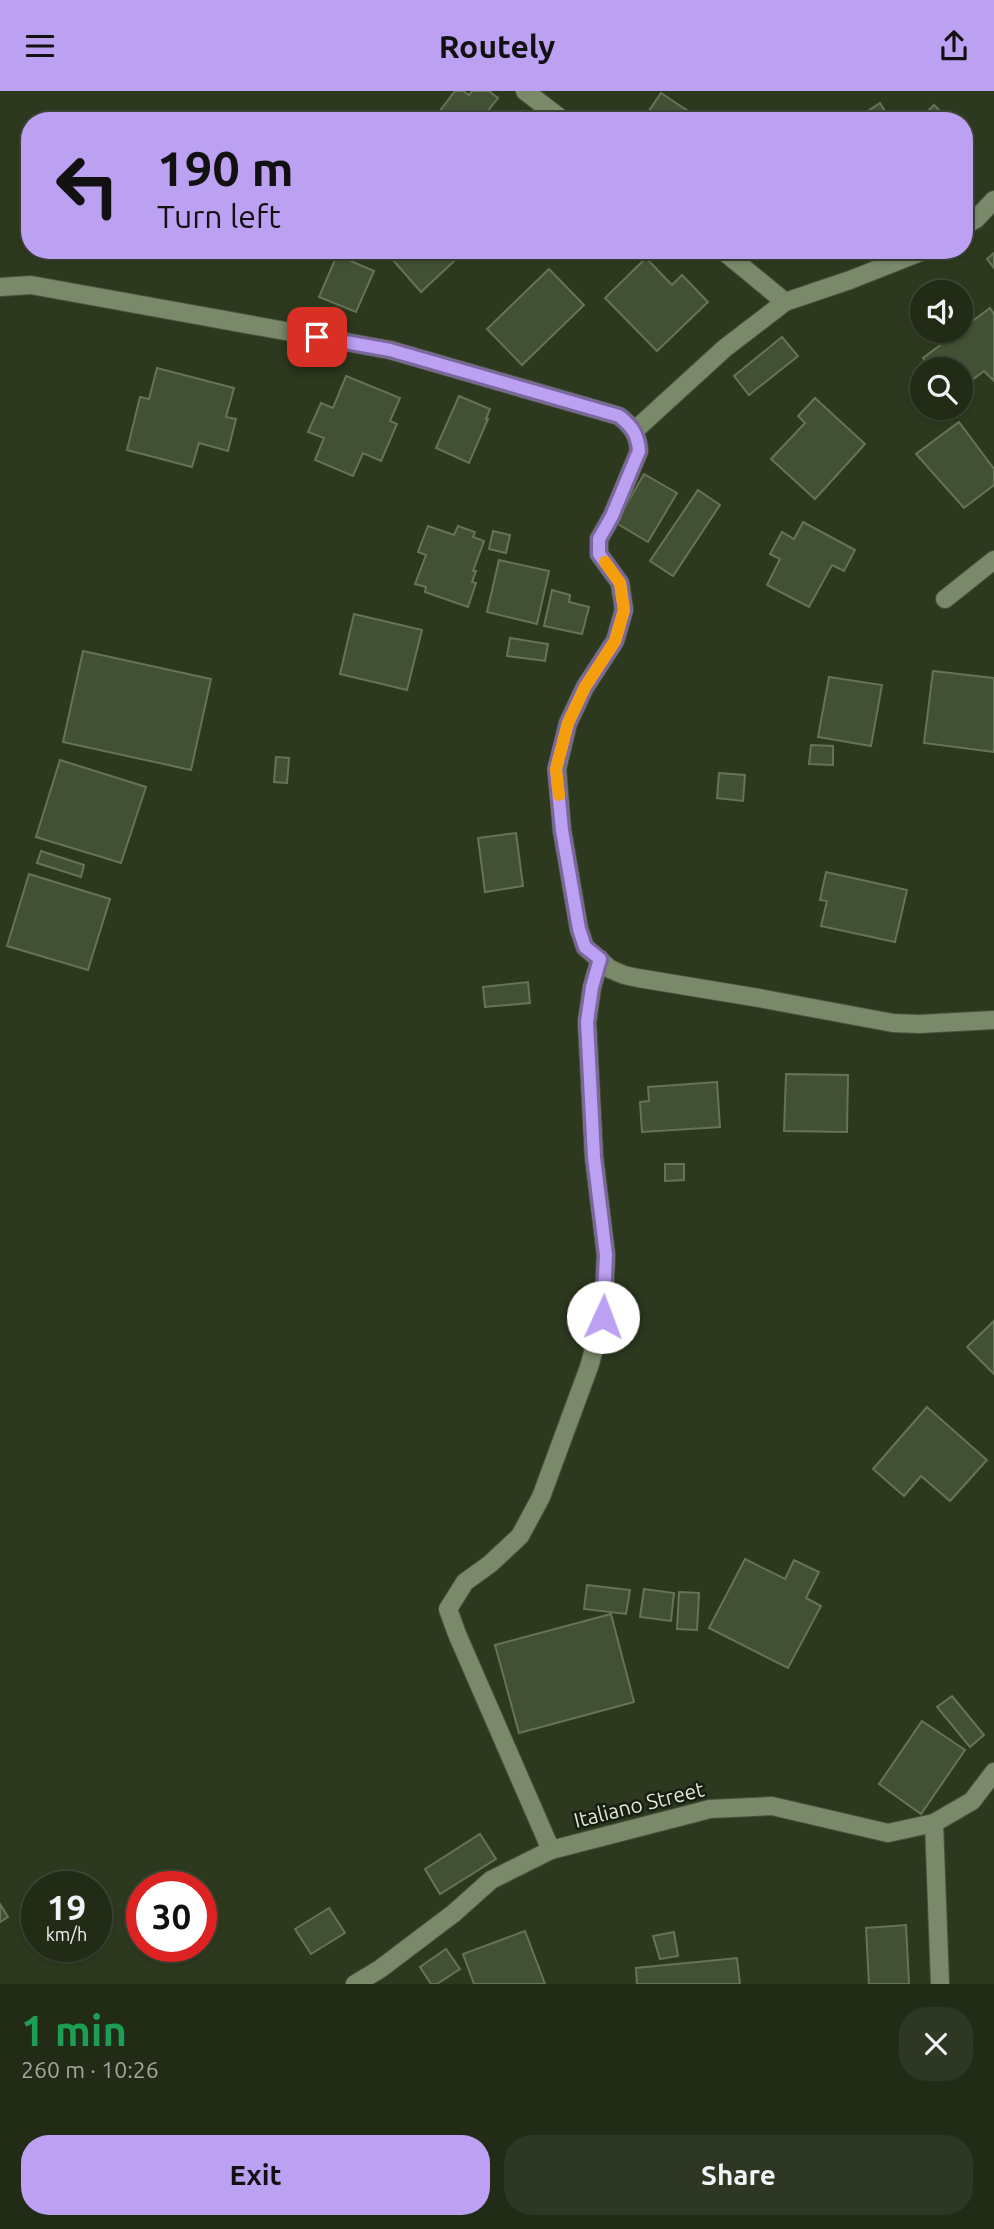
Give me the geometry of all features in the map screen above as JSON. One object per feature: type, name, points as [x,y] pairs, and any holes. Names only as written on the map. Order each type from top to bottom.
[{"type":"street","points":[[525,91],[552,112]]},
{"type":"street","points":[[973,221],[994,200]]},
{"type":"street","points":[[733,259],[785,302]]},
{"type":"street","points":[[634,431],[725,348],[785,302],[903,259]]},
{"type":"street","points":[[0,287],[30,285],[390,350],[619,416],[634,431],[639,451],[612,516],[599,539],[599,554],[620,583],[624,610],[615,641],[585,687],[568,723],[556,769],[562,830],[579,929],[585,947],[610,969],[624,975],[893,1023],[932,1024],[994,1020]]},
{"type":"street","points":[[945,599],[994,559]]},
{"type":"street","points":[[551,1850],[448,1609],[465,1582],[490,1565],[520,1536],[541,1497],[589,1367],[603,1317],[606,1255],[594,1157],[587,1022],[592,987],[600,959]]},
{"type":"street","name":"Italiano Street","points":[[355,1984],[380,1969],[454,1913],[491,1880],[551,1850],[710,1809],[772,1806],[888,1833],[934,1823],[972,1801],[994,1772]]},
{"type":"street","points":[[934,1823],[940,1984]]},
{"type":"building","points":[[455,91],[463,91],[469,95],[472,91],[489,91],[498,98],[487,112],[439,112]]},
{"type":"building","points":[[661,93],[690,112],[648,112]]},
{"type":"building","points":[[880,103],[886,112],[866,112]]},
{"type":"building","points":[[934,105],[941,112],[927,112]]},
{"type":"building","points":[[994,253],[994,268],[987,259]]},
{"type":"building","points":[[335,259],[346,259],[374,271],[356,312],[319,297]]},
{"type":"building","points":[[392,259],[456,259],[421,292]]},
{"type":"building","points":[[647,259],[672,285],[682,275],[708,302],[657,351],[605,298]]},
{"type":"building","points":[[549,269],[584,305],[522,365],[487,329]]},
{"type":"building","points":[[990,308],[994,314],[994,381],[984,371],[973,379],[973,357],[924,357],[943,343],[973,343],[973,321]]},
{"type":"building","points":[[782,337],[798,356],[749,395],[734,376]]},
{"type":"building","points":[[157,368],[234,388],[226,417],[236,419],[228,451],[199,443],[192,467],[127,450],[140,397],[149,399]]},
{"type":"building","points":[[346,376],[400,398],[390,421],[397,424],[381,461],[363,453],[353,476],[315,460],[324,438],[308,432],[321,403],[333,408]]},
{"type":"building","points":[[459,396],[490,409],[469,463],[436,448]]},
{"type":"building","points":[[815,398],[865,444],[815,499],[771,459],[805,423],[798,416]]},
{"type":"building","points":[[959,422],[994,469],[994,485],[964,508],[916,454]]},
{"type":"building","points":[[644,474],[677,493],[648,542],[616,523]]},
{"type":"building","points":[[698,490],[720,505],[673,576],[650,561]]},
{"type":"building","points":[[803,522],[855,550],[844,571],[832,565],[809,607],[767,585],[780,559],[770,554],[782,532],[794,539]]},
{"type":"building","points":[[428,526],[454,535],[458,526],[475,532],[473,537],[484,541],[473,571],[476,571],[472,582],[476,583],[468,607],[425,592],[426,587],[415,584],[426,555],[418,552]]},
{"type":"building","points":[[493,531],[510,535],[506,553],[489,549]]},
{"type":"building","points":[[499,560],[549,571],[537,624],[487,612]]},
{"type":"building","points":[[552,590],[570,595],[569,602],[589,607],[582,634],[544,626]]},
{"type":"building","points":[[354,614],[422,630],[407,690],[340,674]]},
{"type":"building","points":[[510,638],[548,644],[545,661],[507,656]]},
{"type":"building","points":[[83,651],[211,679],[191,770],[63,742]]},
{"type":"building","points":[[933,671],[994,678],[994,752],[924,743]]},
{"type":"building","points":[[829,677],[882,685],[871,746],[818,737]]},
{"type":"building","points":[[811,745],[833,746],[833,765],[809,764]]},
{"type":"building","points":[[276,757],[289,758],[287,783],[274,782]]},
{"type":"building","points":[[60,760],[146,787],[121,863],[36,837]]},
{"type":"building","points":[[719,773],[745,775],[743,801],[717,798]]},
{"type":"building","points":[[516,833],[523,886],[485,892],[478,838]]},
{"type":"building","points":[[41,851],[84,865],[81,877],[37,863]]},
{"type":"building","points":[[826,872],[907,890],[895,942],[821,926],[827,901],[820,900]]},
{"type":"building","points":[[29,874],[110,899],[88,970],[7,946]]},
{"type":"building","points":[[528,982],[530,1003],[485,1007],[483,987]]},
{"type":"building","points":[[786,1074],[848,1075],[847,1132],[784,1131]]},
{"type":"building","points":[[717,1082],[720,1127],[642,1132],[640,1102],[649,1101],[648,1087]]},
{"type":"building","points":[[665,1164],[684,1164],[684,1180],[665,1181]]},
{"type":"building","points":[[994,1321],[994,1374],[967,1347]]},
{"type":"building","points":[[927,1407],[987,1460],[950,1501],[921,1476],[904,1496],[873,1469]]},
{"type":"building","points":[[745,1559],[785,1579],[794,1560],[819,1572],[806,1598],[821,1606],[788,1668],[709,1628]]},
{"type":"building","points":[[587,1585],[630,1590],[626,1614],[584,1609]]},
{"type":"building","points":[[644,1589],[674,1593],[671,1621],[640,1617]]},
{"type":"building","points":[[679,1592],[699,1593],[697,1630],[677,1629]]},
{"type":"building","points":[[611,1614],[634,1702],[519,1733],[495,1645]]},
{"type":"building","points":[[952,1696],[984,1735],[970,1747],[937,1707]]},
{"type":"building","points":[[922,1721],[965,1750],[921,1814],[879,1784]]},
{"type":"building","points":[[480,1834],[496,1859],[440,1894],[425,1869]]},
{"type":"building","points":[[0,1904],[8,1917],[0,1922]]},
{"type":"building","points":[[329,1908],[345,1933],[311,1954],[295,1929]]},
{"type":"building","points":[[906,1925],[909,1984],[869,1984],[866,1928]]},
{"type":"building","points":[[525,1931],[545,1984],[474,1984],[463,1954]]},
{"type":"building","points":[[674,1932],[678,1956],[660,1959],[653,1936]]},
{"type":"building","points":[[446,1949],[460,1969],[437,1984],[431,1984],[420,1967]]},
{"type":"building","points":[[737,1958],[740,1984],[637,1984],[636,1968]]},
{"type":"slow traffic","points":[[559,795],[556,769],[568,723],[585,687],[615,641],[624,610],[620,583],[605,562]]},
{"type":"route","points":[[317,337],[390,350],[619,416],[628,423],[638,441],[639,451],[612,516],[599,539],[599,554],[620,583],[624,610],[615,641],[585,687],[568,723],[556,769],[562,830],[579,929],[585,947],[600,959],[592,987],[587,1022],[594,1157],[606,1255],[603,1317]]}]
